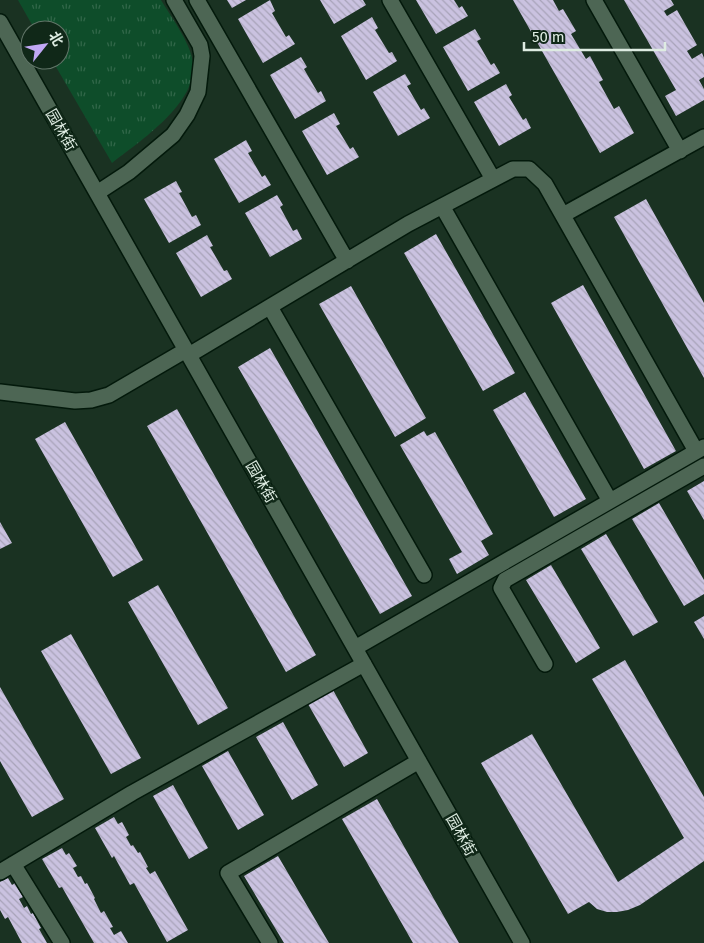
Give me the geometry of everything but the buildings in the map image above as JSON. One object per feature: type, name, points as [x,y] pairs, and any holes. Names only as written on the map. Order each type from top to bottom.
[{"type":"street","points":[[97,193],[128,172],[173,135],[187,115],[198,92],[202,56],[200,45],[174,0]]},
{"type":"street","points":[[197,0],[347,261]]},
{"type":"street","points":[[390,0],[493,179]]},
{"type":"street","points":[[594,0],[680,151]]},
{"type":"street","name":"园林街","points":[[0,22],[522,943]]},
{"type":"street","points":[[563,215],[704,137]]},
{"type":"street","points":[[0,392],[75,401],[91,400],[108,395],[270,307],[408,224],[513,168],[529,169],[545,184],[700,449],[355,648]]},
{"type":"street","points":[[442,206],[610,501]]},
{"type":"street","points":[[270,307],[424,575]]},
{"type":"street","points":[[545,664],[501,588],[505,580],[704,466]]},
{"type":"street","points":[[62,943],[6,868],[132,793],[364,664]]},
{"type":"street","points":[[270,943],[228,873],[419,761]]},
{"type":"green space","points":[[18,0],[161,0],[184,38],[191,54],[193,62],[192,77],[187,92],[165,120],[112,163],[58,70],[70,70],[70,20],[29,20]]}]
